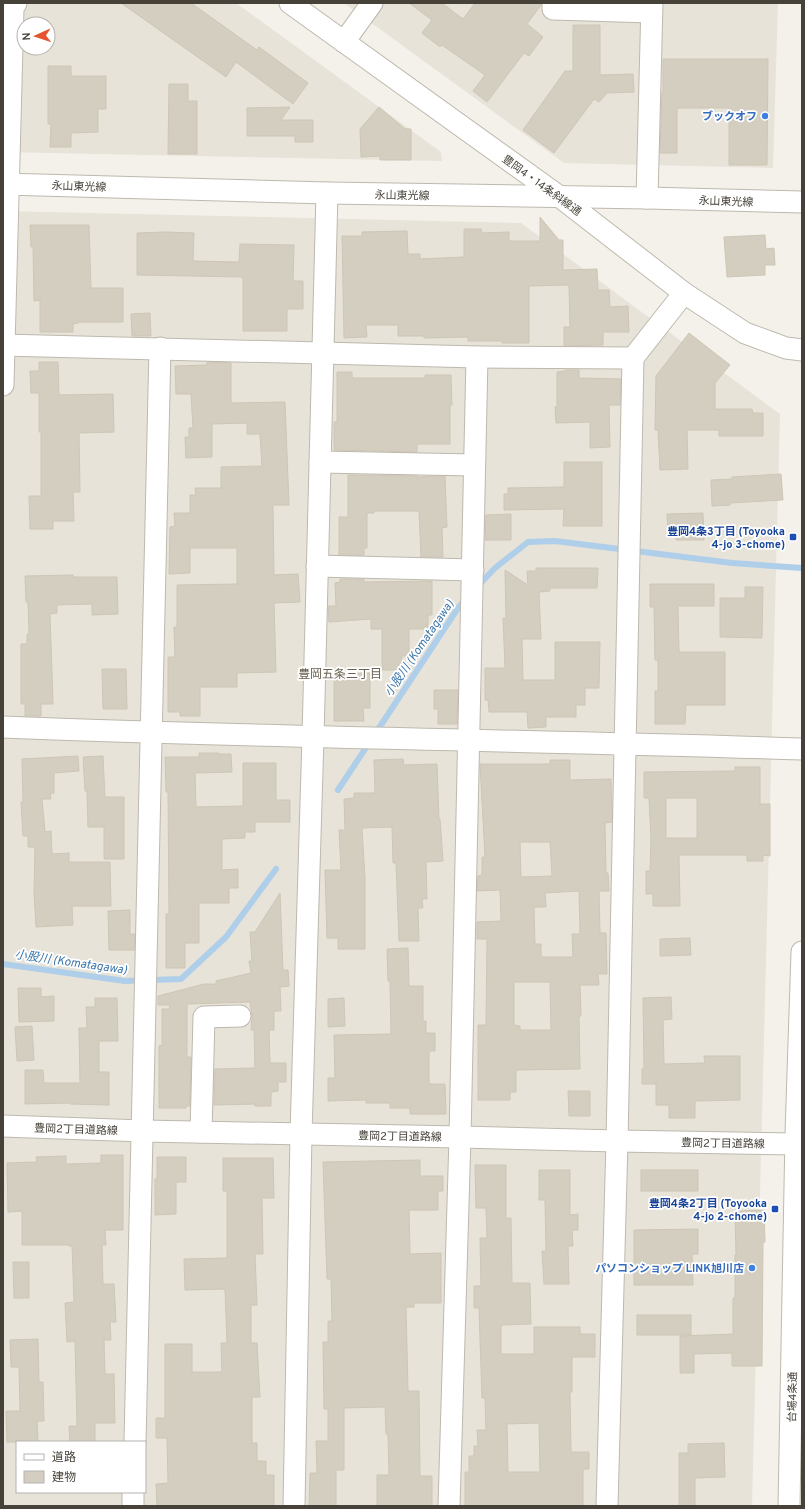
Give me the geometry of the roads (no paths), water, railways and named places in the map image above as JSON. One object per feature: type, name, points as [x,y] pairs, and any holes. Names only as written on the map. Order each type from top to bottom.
[{"type":"street","name":"豊岡4・14条斜線通","points":[[290,3],[560,197],[684,293],[745,332],[786,348],[802,350]]},
{"type":"street","points":[[344,42],[372,3]]},
{"type":"street","points":[[553,3],[552,9],[652,7],[647,198]]},
{"type":"street","points":[[3,386],[5,184],[10,5]]},
{"type":"street","name":"永山東光線","points":[[5,184],[327,193],[802,202]]},
{"type":"street","points":[[294,1506],[301,1134],[327,193]]},
{"type":"street","points":[[607,1506],[617,1141],[633,358],[684,293]]},
{"type":"street","points":[[4,345],[160,348],[322,354],[633,358]]},
{"type":"street","points":[[135,1441],[146,994],[150,733],[160,348]]},
{"type":"street","points":[[449,1506],[460,1137],[477,357]]},
{"type":"street","points":[[320,462],[474,465]]},
{"type":"street","points":[[317,566],[472,574]]},
{"type":"street","points":[[3,727],[150,733],[626,743],[802,749]]},
{"type":"street","name":"台場4条通","points":[[789,1506],[798,1251],[798,1137],[802,952]]},
{"type":"street","points":[[201,1132],[204,1017],[240,1016]]},
{"type":"street","name":"豊岡2丁目道路線","points":[[3,1126],[143,1131],[617,1141],[798,1137]]},
{"type":"street","points":[[133,1493],[133,1506]]},
{"type":"waterway","name":"小股川 (Komatagawa)","points":[[478,586],[495,568],[528,542],[555,541],[732,563],[802,568]]},
{"type":"waterway","name":"小股川 (Komatagawa)","points":[[375,734],[458,608],[466,599]]},
{"type":"waterway","name":"小股川 (Komatagawa)","points":[[338,790],[369,743]]},
{"type":"waterway","name":"小股川 (Komatagawa)","points":[[3,964],[125,981],[181,979],[226,937],[276,869]]},
{"type":"place","name":"ブックオフ","points":[[765,116]]},
{"type":"place","name":"豊岡4条3丁目 (Toyooka 4-jo 3-chome)","points":[[793,537]]},
{"type":"place","name":"豊岡4条2丁目 (Toyooka 4-jo 2-chome)","points":[[775,1209]]},
{"type":"place","name":"パソコンショップ LINK旭川店","points":[[752,1268]]},
{"type":"district","name":"豊岡五条三丁目","points":[[340,674]]}]
